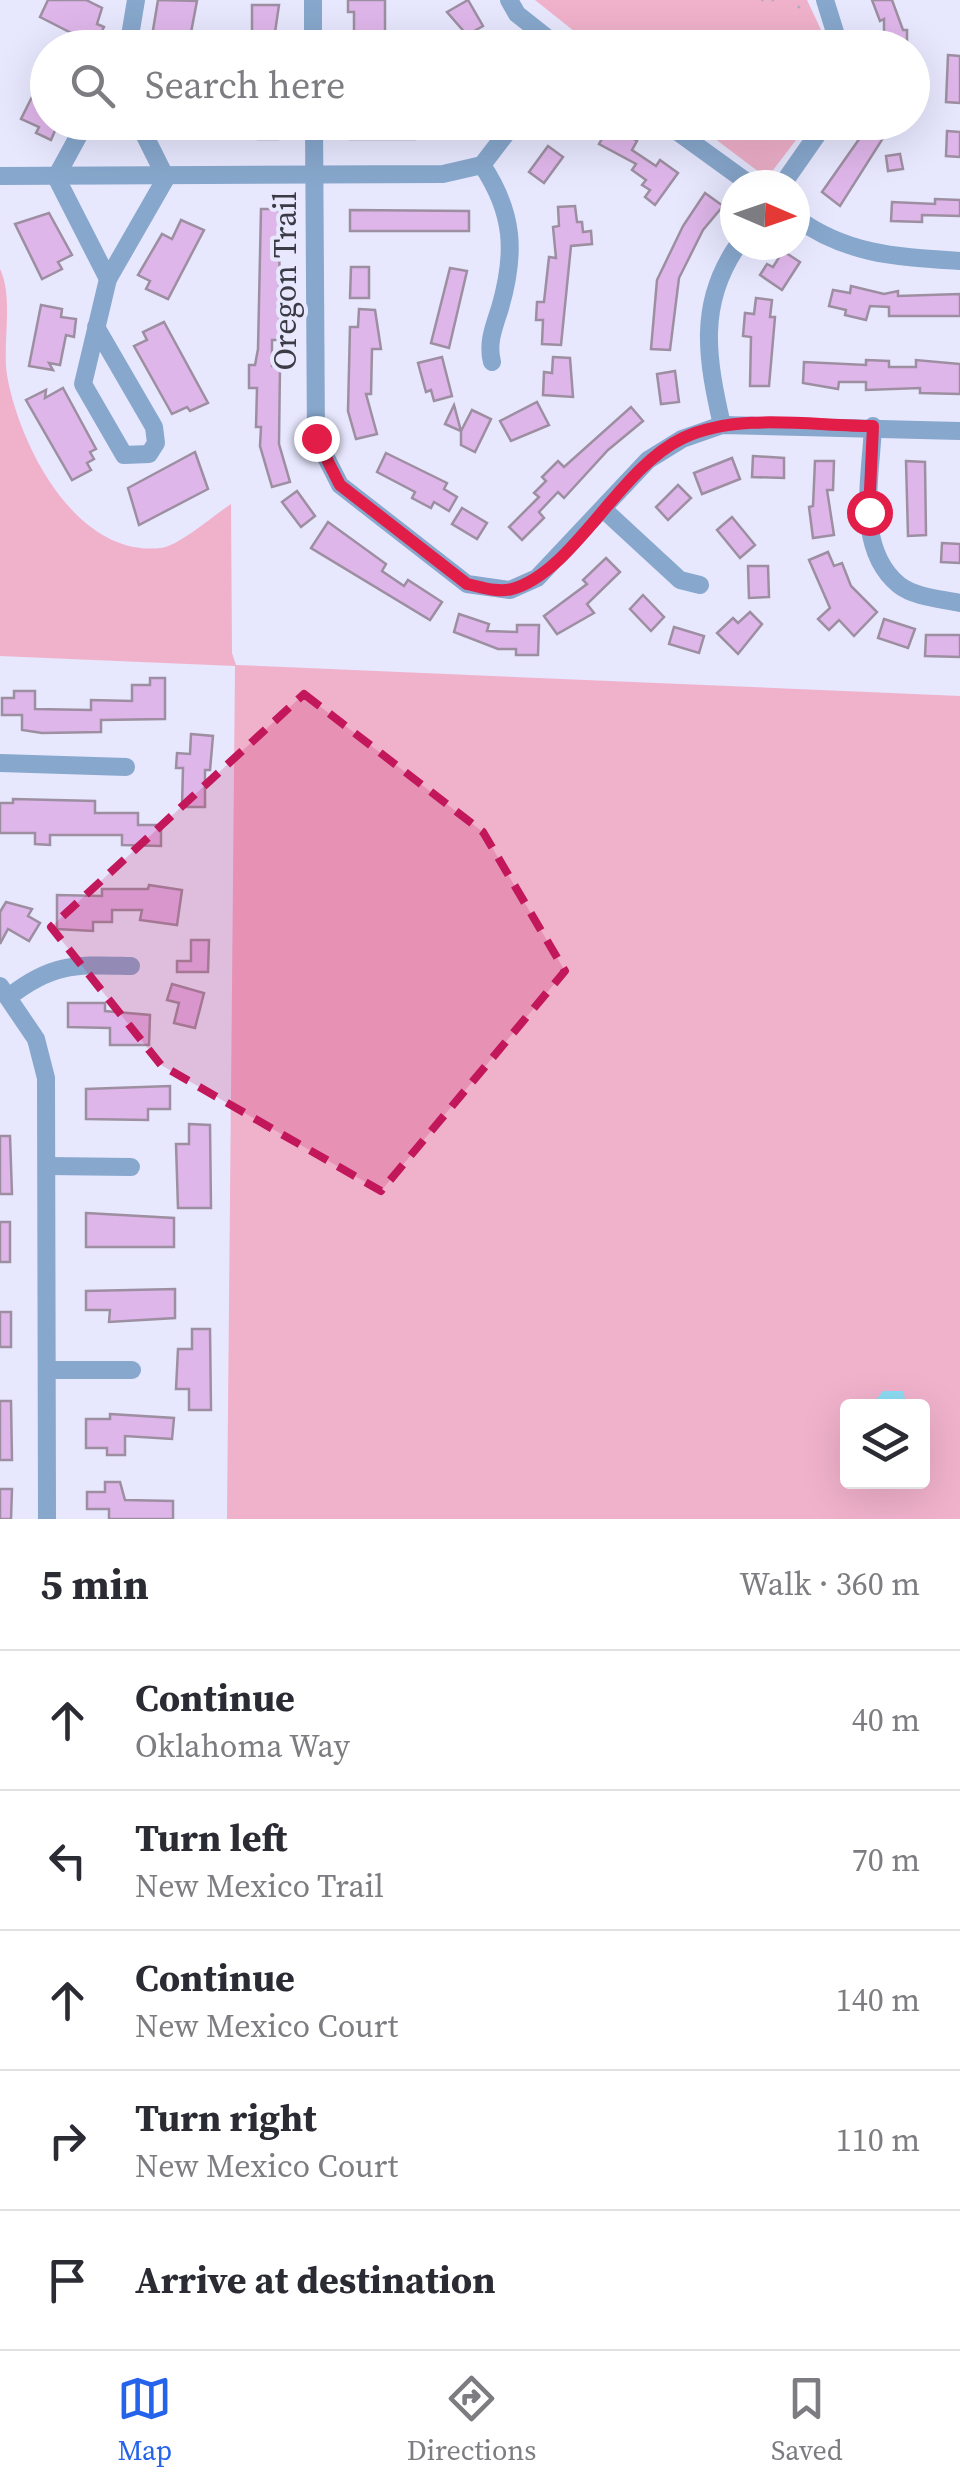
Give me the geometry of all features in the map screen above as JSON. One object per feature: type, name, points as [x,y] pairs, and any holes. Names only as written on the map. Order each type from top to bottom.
[{"type":"street","points":[[131,30],[136,0]]},
{"type":"street","points":[[312,0],[313,30]]},
{"type":"street","points":[[509,0],[517,14],[537,30]]},
{"type":"street","points":[[825,0],[834,30]]},
{"type":"street","points":[[56,178],[76,140]]},
{"type":"street","points":[[147,140],[166,178]]},
{"type":"street","name":"Oregon Trail","points":[[314,140],[316,438],[340,485],[467,584],[489,590],[510,590],[538,578],[603,509]]},
{"type":"street","points":[[0,176],[443,174],[482,164],[501,140]]},
{"type":"street","points":[[689,140],[730,170]]},
{"type":"street","points":[[792,170],[813,140]]},
{"type":"street","points":[[482,164],[500,193],[512,235],[510,271],[488,348],[492,362]]},
{"type":"street","points":[[56,178],[108,278]]},
{"type":"street","points":[[96,327],[154,428],[156,443],[149,454],[124,454],[83,384],[96,327],[108,278],[166,178]]},
{"type":"street","points":[[810,226],[846,248],[885,257],[960,261]]},
{"type":"street","points":[[722,425],[706,354],[706,320],[714,288],[730,260]]},
{"type":"street","points":[[700,585],[680,580],[603,509],[648,460],[682,439],[722,425],[960,430]]},
{"type":"street","points":[[873,426],[870,539],[881,562],[900,587],[960,603]]},
{"type":"street","points":[[0,764],[126,767]]},
{"type":"street","points":[[48,1519],[46,1078],[36,1039],[5,991],[40,973],[67,965],[131,966]]},
{"type":"street","points":[[48,1166],[131,1167]]},
{"type":"street","points":[[47,1370],[132,1370]]},
{"type":"path","points":[[760,0],[777,0]]},
{"type":"path","points":[[798,8],[806,0]]},
{"type":"highlighted area","points":[[304,694],[483,832],[565,971],[381,1191],[161,1065],[51,927]]},
{"type":"shaded area","points":[[535,0],[807,0],[821,30],[573,30]]},
{"type":"shaded area","points":[[717,140],[796,140],[773,170],[756,170]]},
{"type":"shaded area","points":[[0,269],[7,307],[7,375],[14,403],[39,463],[78,516],[103,535],[130,546],[161,548],[186,536],[231,504],[232,653],[236,665],[960,696],[960,1519],[227,1519],[235,666],[0,656]]},
{"type":"water","points":[[883,1391],[903,1391],[905,1399],[877,1399]]},
{"type":"building","points":[[48,0],[86,0],[102,8],[97,24],[104,27],[66,30],[40,17]]},
{"type":"building","points":[[158,0],[197,1],[191,30],[153,30]]},
{"type":"building","points":[[348,0],[385,0],[385,30],[354,30],[354,12],[348,12]]},
{"type":"building","points":[[468,0],[483,26],[463,30],[447,12]]},
{"type":"building","points":[[872,0],[892,0],[903,30],[884,30],[884,19],[880,21]]},
{"type":"building","points":[[252,5],[279,5],[275,30],[252,30]]},
{"type":"building","points":[[948,55],[960,56],[960,103],[946,102]]},
{"type":"building","points":[[30,101],[30,123],[21,119]]},
{"type":"building","points":[[947,131],[960,132],[960,157],[946,156]]},
{"type":"building","points":[[601,140],[635,140],[632,150],[656,166],[660,160],[678,173],[655,205],[645,197],[650,190],[642,185],[646,180],[632,170],[636,164],[599,144]]},
{"type":"building","points":[[858,140],[882,140],[840,206],[822,192]]},
{"type":"building","points":[[548,146],[563,157],[544,183],[529,172]]},
{"type":"building","points":[[900,154],[903,169],[888,171],[886,156]]},
{"type":"building","points":[[705,193],[720,204],[679,278],[670,350],[651,349],[657,280],[683,226]]},
{"type":"building","points":[[935,199],[960,200],[960,216],[922,215],[922,222],[891,221],[892,202],[935,204]]},
{"type":"building","points":[[575,206],[577,222],[582,222],[583,232],[591,231],[592,244],[571,246],[561,345],[542,344],[543,320],[536,320],[537,302],[544,302],[549,257],[556,258],[553,227],[559,226],[558,207]]},
{"type":"building","points":[[261,209],[279,209],[280,340],[272,340],[272,366],[280,366],[279,444],[290,482],[272,487],[260,446],[261,427],[256,427],[257,388],[249,388],[249,365],[255,365],[258,349]]},
{"type":"building","points":[[350,210],[469,211],[469,231],[350,231]]},
{"type":"building","points":[[49,213],[72,255],[58,262],[62,269],[42,279],[15,224]]},
{"type":"building","points":[[181,220],[204,230],[168,299],[146,289],[150,281],[138,275],[162,234],[172,239]]},
{"type":"building","points":[[777,260],[800,262],[782,290],[760,275],[767,264],[773,267]]},
{"type":"building","points":[[351,267],[369,267],[369,298],[350,298]]},
{"type":"building","points":[[450,268],[467,271],[449,348],[431,343]]},
{"type":"building","points":[[851,286],[884,294],[898,291],[898,296],[960,294],[960,316],[889,316],[889,307],[870,306],[866,320],[829,306],[833,290],[850,293]]},
{"type":"building","points":[[756,298],[772,300],[770,317],[775,317],[769,386],[750,386],[751,337],[743,336],[745,313],[754,314]]},
{"type":"building","points":[[41,305],[62,309],[61,317],[76,319],[74,337],[66,335],[60,365],[49,363],[53,370],[29,366]]},
{"type":"building","points":[[359,309],[375,310],[381,349],[372,349],[371,394],[366,394],[377,434],[356,439],[348,411],[350,327],[358,327]]},
{"type":"building","points":[[164,322],[208,403],[190,411],[187,407],[172,414],[134,346],[147,340],[143,332]]},
{"type":"building","points":[[442,357],[452,396],[434,401],[431,390],[426,392],[418,363]]},
{"type":"building","points":[[553,357],[570,358],[573,397],[543,395],[544,372],[552,373]]},
{"type":"building","points":[[866,360],[889,361],[889,367],[916,367],[916,360],[960,364],[960,394],[920,393],[920,388],[866,390],[866,382],[839,382],[838,389],[803,383],[804,362],[866,365]]},
{"type":"building","points":[[675,371],[679,402],[661,404],[657,374]]},
{"type":"building","points":[[63,388],[96,449],[90,452],[94,459],[87,463],[91,470],[72,480],[26,400],[46,390],[45,398]]},
{"type":"building","points":[[537,402],[549,425],[511,441],[500,421]]},
{"type":"building","points":[[454,405],[461,431],[445,424]]},
{"type":"building","points":[[631,407],[643,421],[608,450],[564,498],[558,492],[539,512],[544,518],[522,540],[509,527],[539,497],[534,493],[546,481],[542,477],[558,461],[564,467]]},
{"type":"building","points":[[472,410],[491,419],[475,452],[461,445],[461,431]]},
{"type":"building","points":[[195,452],[208,489],[139,525],[128,488]]},
{"type":"building","points":[[386,453],[447,483],[444,489],[457,497],[449,511],[434,502],[431,508],[412,498],[415,492],[377,472]]},
{"type":"building","points":[[753,456],[784,458],[784,478],[752,477]]},
{"type":"building","points":[[732,458],[740,479],[702,494],[694,473]]},
{"type":"building","points":[[815,461],[834,461],[833,490],[827,490],[834,535],[813,538],[809,507],[813,506]]},
{"type":"building","points":[[906,461],[925,462],[926,535],[908,536]]},
{"type":"building","points":[[678,485],[691,498],[668,520],[656,507]]},
{"type":"building","points":[[297,491],[315,516],[301,527],[282,502]]},
{"type":"building","points":[[462,508],[487,523],[477,539],[452,524]]},
{"type":"building","points":[[732,517],[755,545],[740,558],[717,530]]},
{"type":"building","points":[[328,522],[386,564],[382,571],[404,586],[408,580],[442,602],[430,620],[311,548]]},
{"type":"building","points":[[942,543],[960,544],[960,563],[941,562]]},
{"type":"building","points":[[828,552],[834,566],[842,563],[851,586],[877,612],[854,636],[839,620],[829,630],[818,619],[830,608],[809,560]]},
{"type":"building","points":[[606,558],[620,572],[587,604],[594,613],[557,634],[544,616],[587,584],[583,580]]},
{"type":"building","points":[[748,566],[768,566],[769,597],[749,598]]},
{"type":"building","points":[[643,595],[664,617],[651,631],[630,609]]},
{"type":"building","points":[[750,612],[762,624],[738,654],[717,633],[733,618],[738,623]]},
{"type":"building","points":[[459,614],[489,624],[487,631],[517,632],[517,625],[539,625],[538,655],[516,655],[516,649],[498,649],[454,632]]},
{"type":"building","points":[[884,619],[915,629],[908,648],[878,638]]},
{"type":"building","points":[[674,627],[704,636],[699,653],[669,644]]},
{"type":"building","points":[[926,635],[960,635],[960,657],[925,656]]},
{"type":"building","points":[[150,678],[165,678],[165,719],[101,720],[101,732],[42,733],[22,730],[22,715],[2,715],[2,698],[14,698],[14,691],[35,691],[35,709],[91,710],[91,700],[132,701],[132,685],[150,685]]},
{"type":"building","points":[[191,734],[213,736],[210,770],[205,770],[205,807],[182,807],[183,768],[176,768],[177,753],[190,754]]},
{"type":"building","points":[[13,799],[95,801],[95,813],[138,813],[138,825],[161,825],[161,846],[122,845],[122,835],[50,835],[50,845],[35,844],[35,833],[0,833],[0,803],[13,803]]},
{"type":"building","points":[[149,885],[182,890],[177,925],[140,920],[142,910],[112,910],[112,922],[93,922],[93,931],[57,929],[57,895],[102,896],[102,889],[148,889]]},
{"type":"building","points":[[6,902],[32,909],[28,916],[40,923],[29,941],[8,929],[0,944],[0,912]]},
{"type":"building","points":[[191,940],[209,940],[208,972],[177,972],[177,961],[191,961]]},
{"type":"building","points":[[172,984],[204,993],[195,1028],[174,1023],[179,1003],[167,1000]]},
{"type":"building","points":[[68,1003],[105,1003],[105,1011],[150,1015],[149,1045],[110,1045],[110,1028],[68,1027]]},
{"type":"building","points":[[170,1086],[170,1109],[148,1109],[148,1120],[86,1119],[86,1089]]},
{"type":"building","points":[[189,1124],[210,1125],[211,1208],[178,1208],[176,1144],[189,1144]]},
{"type":"building","points":[[0,1136],[10,1136],[12,1194],[0,1194]]},
{"type":"building","points":[[86,1213],[174,1218],[174,1247],[86,1247]]},
{"type":"building","points":[[0,1222],[10,1222],[10,1262],[0,1262]]},
{"type":"building","points":[[175,1289],[175,1318],[109,1322],[110,1310],[86,1310],[86,1291]]},
{"type":"building","points":[[0,1312],[11,1312],[11,1347],[0,1347]]},
{"type":"building","points":[[192,1329],[210,1329],[211,1410],[189,1410],[189,1389],[176,1389],[178,1349],[192,1349]]},
{"type":"building","points":[[0,1401],[11,1401],[12,1460],[0,1460]]},
{"type":"building","points":[[110,1414],[174,1418],[172,1439],[125,1436],[125,1455],[107,1455],[107,1448],[86,1448],[86,1419],[110,1419]]},
{"type":"building","points":[[105,1482],[120,1482],[125,1500],[173,1501],[173,1519],[109,1519],[109,1509],[87,1509],[87,1492],[105,1492]]},
{"type":"building","points":[[0,1489],[12,1489],[11,1519],[0,1519]]},
{"type":"route","points":[[316,438],[340,485],[467,584],[489,590],[510,590],[538,578],[648,460],[682,439],[722,425],[873,426],[869,512]]}]
